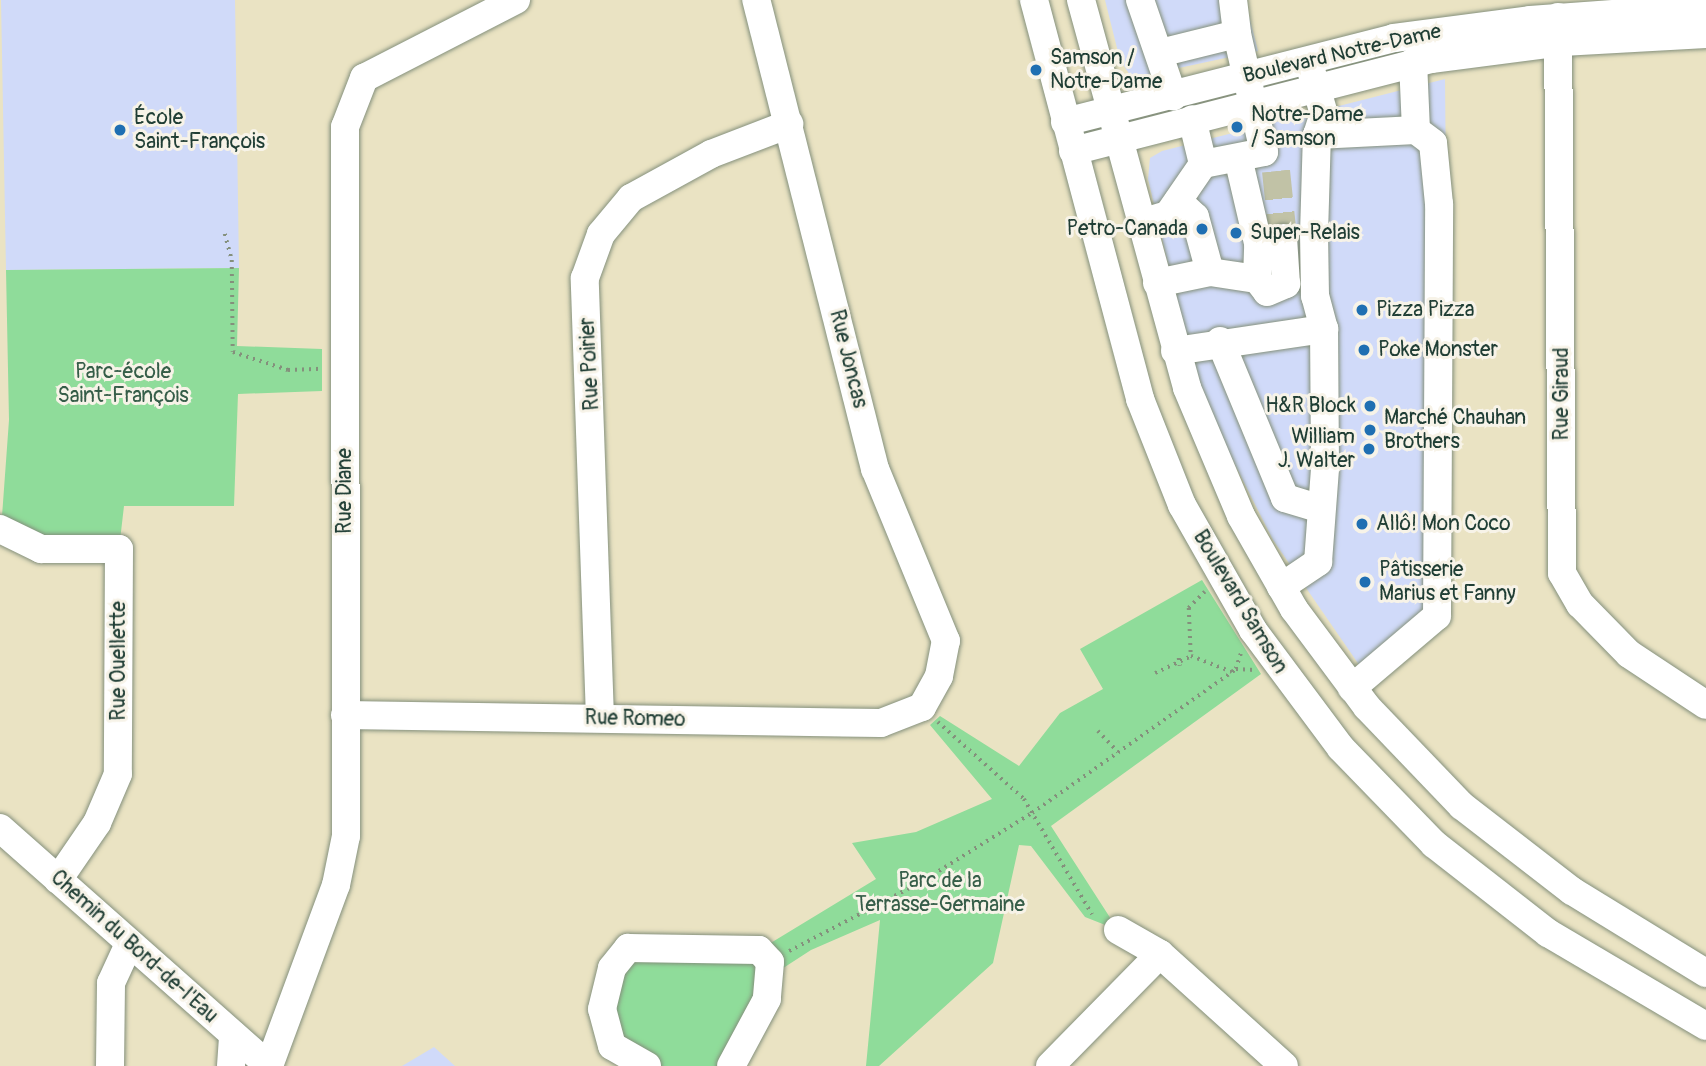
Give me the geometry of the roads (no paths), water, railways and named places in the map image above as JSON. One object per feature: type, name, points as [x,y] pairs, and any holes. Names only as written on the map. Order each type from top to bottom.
[{"type":"street","name":"Rue Diane","points":[[269,1066],[328,907],[346,836],[345,127],[364,78],[516,0]]},
{"type":"street","name":"Rue Joncas","points":[[756,0],[875,469],[946,641],[939,676],[927,712]]},
{"type":"street","name":"Boulevard Samson","points":[[1034,0],[1128,360],[1163,461],[1213,565],[1273,661],[1376,788],[1466,871],[1548,933],[1706,1026]]},
{"type":"street","name":"Boulevard Samson","points":[[1082,0],[1175,351],[1217,465],[1280,587],[1352,688],[1409,755],[1507,844],[1706,973]]},
{"type":"street","points":[[1140,0],[1173,96]]},
{"type":"street","points":[[1233,0],[1237,34],[1251,89],[1259,160],[1257,279],[1267,292],[1286,284],[1283,238]]},
{"type":"street","name":"Boulevard Notre-Dame","points":[[1312,73],[1413,62],[1560,29],[1706,7]]},
{"type":"street","name":"Boulevard Notre-Dame","points":[[1065,122],[1173,96],[1251,89],[1312,73],[1440,30],[1560,29],[1706,34]]},
{"type":"street","name":"Rue Giraud","points":[[1560,29],[1562,573],[1580,604],[1629,654],[1706,705]]},
{"type":"street","points":[[1160,53],[1237,34]]},
{"type":"street","points":[[1413,62],[1418,191]]},
{"type":"street","points":[[1280,587],[1318,562],[1317,508],[1325,468],[1324,329],[1315,296],[1317,135],[1324,114],[1312,73]]},
{"type":"street","name":"Boulevard Notre-Dame","points":[[1073,151],[1192,119],[1251,89]]},
{"type":"street","points":[[1141,223],[1168,215],[1203,164],[1192,119]]},
{"type":"street","name":"Rue Poirier","points":[[600,718],[585,278],[601,234],[631,198],[710,154],[789,124]]},
{"type":"street","points":[[1317,135],[1416,131],[1433,143],[1439,204],[1437,616],[1352,688]]},
{"type":"street","points":[[1203,164],[1259,160]]},
{"type":"street","points":[[1178,201],[1195,217],[1210,272]]},
{"type":"street","points":[[1157,283],[1210,272],[1257,279]]},
{"type":"street","points":[[1175,351],[1220,341],[1324,329]]},
{"type":"street","points":[[1220,341],[1284,498],[1317,508]]},
{"type":"street","name":"Rue Ouellette","points":[[0,529],[41,549],[119,549],[118,774],[97,823],[58,880]]},
{"type":"street","name":"Rue Romeo","points":[[345,715],[881,723],[927,712]]},
{"type":"street","name":"Chemin du Bord-de-l'Eau","points":[[0,828],[128,946],[269,1066]]},
{"type":"street","points":[[1118,930],[1160,954],[1284,1066]]},
{"type":"street","points":[[110,1066],[111,982],[128,946]]},
{"type":"street","points":[[647,1066],[611,1045],[601,1009],[612,968],[628,948],[759,950],[770,962],[767,999],[751,1039],[730,1066]]},
{"type":"street","points":[[1050,1066],[1160,954]]},
{"type":"street","points":[[231,1066],[233,1035]]},
{"type":"tunnel","points":[[1276,171],[1283,238]]},
{"type":"place","name":"Samson / Notre-Dame","points":[[1036,70]]},
{"type":"place","name":"Notre-Dame / Samson","points":[[1237,127]]},
{"type":"place","name":"École Saint-François","points":[[120,130]]},
{"type":"place","name":"Petro-Canada","points":[[1202,229]]},
{"type":"place","name":"Super-Relais","points":[[1236,233]]},
{"type":"place","name":"Pizza Pizza","points":[[1362,310]]},
{"type":"place","name":"Poke Monster","points":[[1364,350]]},
{"type":"place","name":"H&R Block","points":[[1370,406]]},
{"type":"place","name":"Marché Chauhan Brothers","points":[[1370,430]]},
{"type":"place","name":"William J. Walter","points":[[1369,449]]},
{"type":"place","name":"Allô! Mon Coco","points":[[1362,524]]},
{"type":"place","name":"Pâtisserie Marius et Fanny","points":[[1365,582]]},
{"type":"park label","name":"Parc-école Saint-François","points":[[123,384]]},
{"type":"park label","name":"Parc de la Terrasse-Germaine","points":[[940,893]]}]
